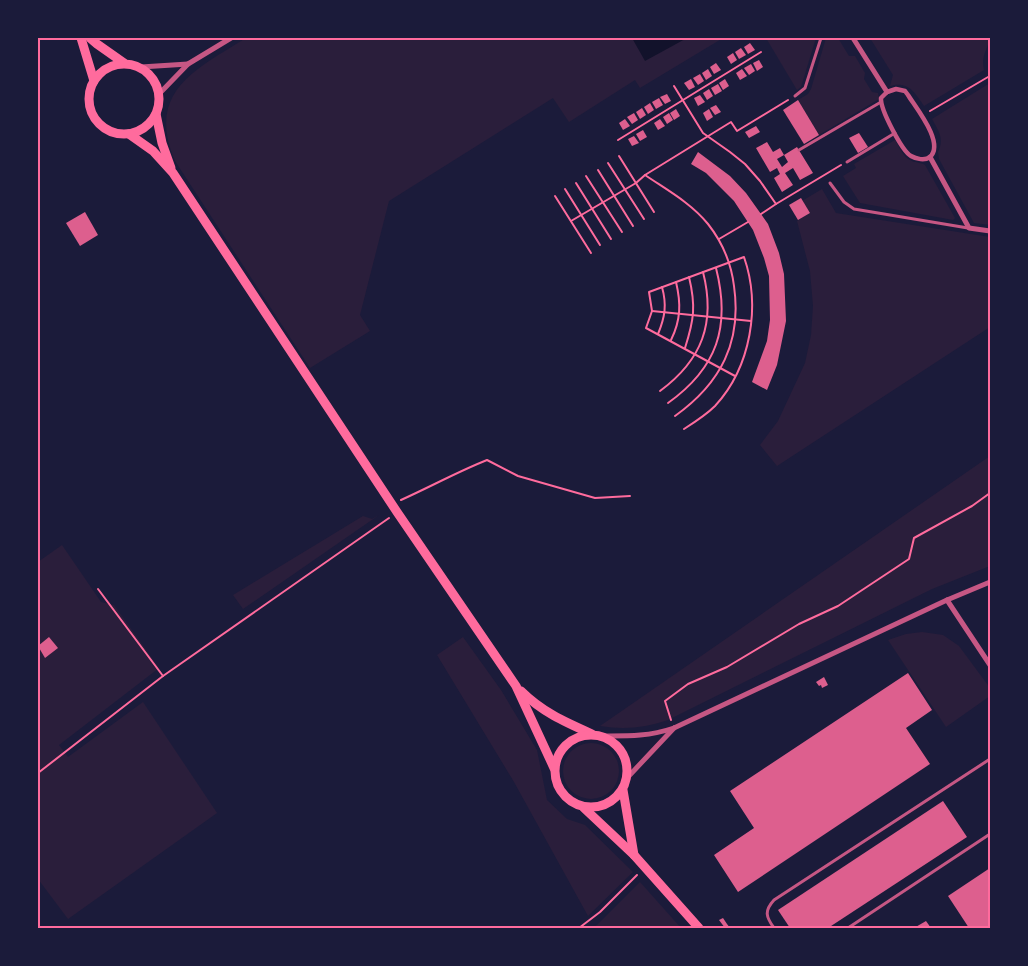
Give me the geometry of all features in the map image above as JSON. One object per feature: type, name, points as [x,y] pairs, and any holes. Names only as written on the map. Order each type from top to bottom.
[{"type":"main road","points":[[81,38],[94,81]]},
{"type":"main road","points":[[90,38],[124,63],[141,67],[150,74],[160,93],[160,104],[156,114],[145,128],[129,134],[118,134],[107,130],[95,118],[89,102],[90,91],[101,71],[112,65],[124,63]]},
{"type":"main road","points":[[156,114],[162,143],[173,173]]},
{"type":"main road","points":[[129,134],[153,151],[173,173],[394,508],[516,686],[554,768],[558,789],[565,798],[584,808],[634,855],[699,928]]},
{"type":"main road","points":[[516,686],[530,700],[552,716],[610,740],[624,756],[627,778],[622,790],[615,799],[606,805],[584,808]]},
{"type":"main road","points":[[554,768],[558,754],[567,744],[579,737],[596,735]]},
{"type":"main road","points":[[622,790],[634,855]]},
{"type":"street","points":[[160,93],[188,64],[231,38]]},
{"type":"street","points":[[853,38],[887,92]]},
{"type":"street","points":[[141,67],[188,64]]},
{"type":"street","points":[[896,89],[905,92],[922,116],[935,141],[934,151],[930,157],[925,159],[911,156],[895,132],[883,111],[881,102],[881,98],[887,92],[896,89]]},
{"type":"street","points":[[930,157],[969,228],[990,231]]},
{"type":"street","points":[[596,735],[637,737],[656,734],[674,728],[947,600],[990,582]]},
{"type":"street","points":[[947,600],[990,664]]},
{"type":"street","points":[[627,778],[674,728]]},
{"type":"lane","points":[[795,96],[805,88],[821,38]]},
{"type":"lane","points":[[799,150],[881,102]]},
{"type":"lane","points":[[847,162],[895,132]]},
{"type":"lane","points":[[830,183],[844,202],[854,209],[969,228]]},
{"type":"lane","points":[[774,928],[767,918],[767,912],[774,900],[990,759]]},
{"type":"lane","points":[[848,928],[990,834]]},
{"type":"path","points":[[618,140],[761,52]]},
{"type":"path","points":[[922,116],[988,77]]},
{"type":"path","points":[[674,86],[707,136],[745,164],[776,204]]},
{"type":"path","points":[[571,221],[730,122],[737,131],[795,96]]},
{"type":"path","points":[[619,156],[654,212]]},
{"type":"path","points":[[761,214],[847,162]]},
{"type":"path","points":[[608,163],[644,219]]},
{"type":"path","points":[[598,170],[633,226]]},
{"type":"path","points":[[645,175],[689,205],[707,223],[719,239],[730,262],[736,298],[736,319],[732,343],[721,369],[702,393],[675,416]]},
{"type":"path","points":[[586,176],[622,232]]},
{"type":"path","points":[[576,183],[611,239]]},
{"type":"path","points":[[565,189],[600,245]]},
{"type":"path","points":[[555,196],[591,253]]},
{"type":"path","points":[[719,239],[748,222]]},
{"type":"path","points":[[684,430],[715,405],[735,376],[744,354],[752,320],[751,286],[744,257],[649,292],[652,311],[646,328],[735,376]]},
{"type":"path","points":[[668,403],[684,391],[709,362],[722,318],[722,293],[716,267]]},
{"type":"path","points":[[660,391],[686,370],[702,339],[708,317],[708,293],[704,272]]},
{"type":"path","points":[[684,349],[694,316],[689,277]]},
{"type":"path","points":[[670,341],[678,324],[680,314],[676,282]]},
{"type":"path","points":[[658,334],[666,312],[662,287]]},
{"type":"path","points":[[652,311],[752,320]]},
{"type":"path","points":[[38,773],[163,676],[394,508],[457,472],[487,460],[518,476],[595,498],[630,496]]},
{"type":"path","points":[[674,728],[666,701],[688,684],[727,667],[799,624],[838,606],[909,560],[914,538],[972,506],[990,493]]},
{"type":"path","points":[[98,589],[163,676]]},
{"type":"path","points":[[579,928],[600,912],[644,867]]},
{"type":"shaded area","points":[[246,38],[723,38],[640,88],[635,80],[569,122],[553,98],[389,201],[360,315],[370,331],[310,368],[175,161],[167,137],[167,117],[171,99],[181,85],[210,60]]},
{"type":"shaded area","points":[[632,38],[687,38],[645,61]]},
{"type":"shaded area","points":[[766,38],[816,38],[801,87],[797,90]]},
{"type":"shaded area","points":[[826,38],[838,38],[849,56],[855,56],[865,73],[864,79],[872,92],[878,93],[879,99],[819,135],[798,100],[808,94],[811,89]]},
{"type":"shaded area","points":[[870,38],[990,38],[984,57],[984,70],[924,106],[911,89],[902,85],[890,86],[893,75]]},
{"type":"shaded area","points":[[990,83],[990,225],[974,223],[939,159],[938,152],[941,139],[932,119]]},
{"type":"shaded area","points":[[895,140],[908,159],[925,165],[955,218],[953,220],[860,203],[843,176],[856,168],[854,164]]},
{"type":"shaded area","points":[[822,189],[836,213],[990,237],[990,327],[777,466],[760,445],[778,421],[805,363],[811,335],[813,306],[810,271],[797,221],[810,213],[802,201]]},
{"type":"shaded area","points":[[990,456],[990,566],[932,589],[668,720],[634,728],[600,726]]},
{"type":"shaded area","points":[[379,515],[243,609],[233,595],[363,516],[372,519]]},
{"type":"shaded area","points":[[62,545],[101,602],[114,605],[159,668],[59,745],[68,757],[143,702],[217,813],[68,919],[38,879],[38,562]]},
{"type":"shaded area","points":[[922,632],[943,635],[959,646],[990,688],[990,696],[946,727],[888,640],[906,634]]},
{"type":"shaded area","points":[[463,637],[501,690],[537,750],[547,800],[567,819],[585,825],[633,872],[588,916],[514,782],[437,655]]},
{"type":"shaded area","points":[[585,743],[597,743],[611,751],[619,765],[617,782],[611,791],[597,799],[585,799],[575,794],[568,787],[563,777],[563,765],[568,755],[575,748]]},
{"type":"shaded area","points":[[640,882],[681,928],[591,928],[597,925]]},
{"type":"building","points":[[750,43],[755,50],[748,54],[744,47]]},
{"type":"building","points":[[741,48],[746,55],[739,59],[735,52]]},
{"type":"building","points":[[733,53],[737,60],[731,64],[727,57]]},
{"type":"building","points":[[759,60],[763,67],[757,71],[753,63]]},
{"type":"building","points":[[716,63],[721,70],[714,74],[710,67]]},
{"type":"building","points":[[751,64],[755,71],[749,75],[744,68]]},
{"type":"building","points":[[708,69],[712,76],[706,80],[702,73]]},
{"type":"building","points":[[742,69],[747,76],[740,80],[736,73]]},
{"type":"building","points":[[700,74],[704,81],[698,85],[693,78]]},
{"type":"building","points":[[691,79],[695,87],[689,90],[684,83]]},
{"type":"building","points":[[725,79],[729,86],[723,90],[719,83]]},
{"type":"building","points":[[718,84],[722,91],[715,95],[711,88]]},
{"type":"building","points":[[709,89],[713,96],[707,100],[703,93]]},
{"type":"building","points":[[667,94],[671,101],[665,104],[660,97]]},
{"type":"building","points":[[700,95],[705,102],[698,106],[694,98]]},
{"type":"building","points":[[659,98],[663,105],[656,109],[652,102]]},
{"type":"building","points":[[798,100],[819,135],[804,144],[783,110]]},
{"type":"building","points":[[650,103],[654,110],[648,114],[644,107]]},
{"type":"building","points":[[716,105],[721,112],[715,115],[710,108]]},
{"type":"building","points":[[642,108],[646,115],[640,119],[636,112]]},
{"type":"building","points":[[676,109],[680,116],[674,120],[670,113]]},
{"type":"building","points":[[709,109],[713,117],[707,121],[703,113]]},
{"type":"building","points":[[634,113],[638,120],[632,124],[627,117]]},
{"type":"building","points":[[669,113],[673,120],[667,124],[663,117]]},
{"type":"building","points":[[625,119],[630,126],[623,130],[619,123]]},
{"type":"building","points":[[660,119],[665,126],[658,130],[654,123]]},
{"type":"building","points":[[756,126],[760,132],[749,138],[745,132]]},
{"type":"building","points":[[643,130],[647,137],[640,141],[636,134]]},
{"type":"building","points":[[859,133],[868,147],[858,153],[849,138]]},
{"type":"building","points":[[634,136],[639,143],[632,146],[628,139]]},
{"type":"building","points":[[767,142],[773,152],[780,148],[784,155],[797,147],[813,173],[800,180],[793,168],[785,173],[793,185],[782,192],[774,178],[780,174],[777,168],[770,172],[756,148]],"holes":[[[784,155],[788,162],[782,167],[777,159]]]},
{"type":"building","points":[[698,152],[730,176],[746,193],[768,224],[779,253],[784,274],[786,321],[777,365],[767,390],[752,382],[767,341],[770,320],[769,276],[764,258],[753,230],[734,201],[706,173],[691,164]]},
{"type":"building","points":[[801,198],[810,213],[798,220],[789,205]]},
{"type":"building","points":[[85,212],[98,235],[80,246],[66,223]]},
{"type":"building","points":[[49,637],[58,648],[45,658],[38,646]]},
{"type":"building","points":[[908,673],[932,710],[906,728],[930,764],[738,892],[714,855],[754,828],[730,791]]},
{"type":"building","points":[[824,677],[828,685],[822,688],[816,682]]},
{"type":"building","points":[[943,801],[967,837],[828,928],[790,928],[778,910]]},
{"type":"building","points":[[990,868],[990,928],[969,928],[948,896]]},
{"type":"building","points":[[723,918],[730,928],[725,928],[719,920]]},
{"type":"building","points":[[926,921],[931,928],[914,928]]}]
